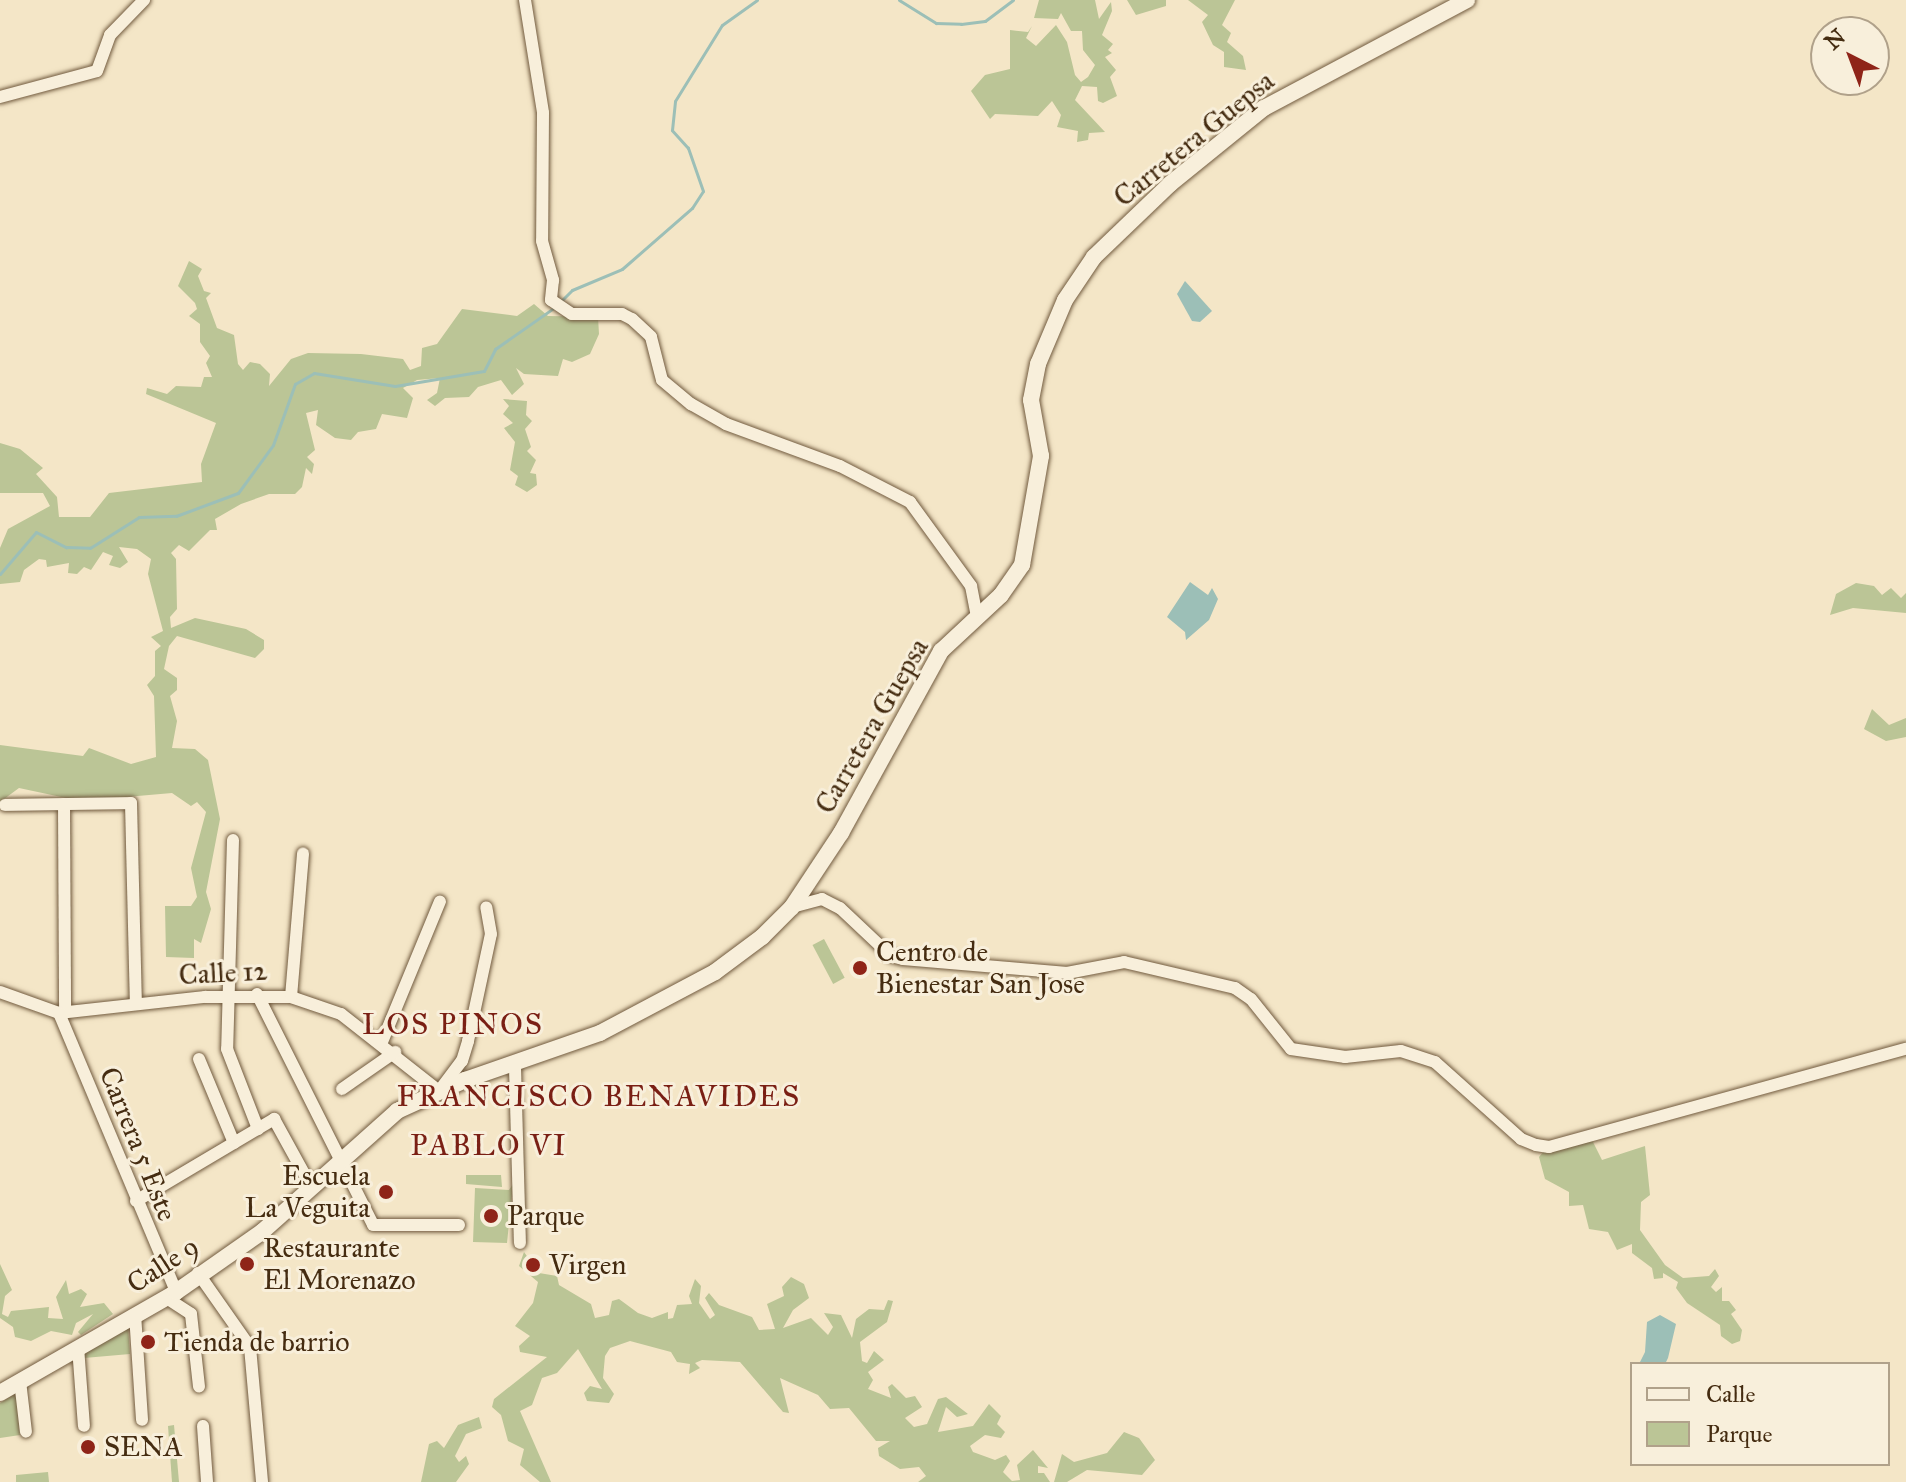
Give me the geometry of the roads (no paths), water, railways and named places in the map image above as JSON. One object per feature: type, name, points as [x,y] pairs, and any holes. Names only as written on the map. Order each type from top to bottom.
[{"type":"street","points":[[0,97],[97,71],[110,35],[144,0]]},
{"type":"street","points":[[525,0],[543,113],[542,241],[553,280],[555,304],[632,319],[651,337],[662,380],[691,404],[726,424],[840,466],[910,502],[971,586],[977,617]]},
{"type":"street","name":"Carretera Guepsa","points":[[515,1067],[600,1033],[715,972],[792,907],[841,833],[941,651],[977,617],[1022,565],[1040,469],[1031,400],[1038,364],[1065,300],[1094,257],[1170,184],[1264,108],[1467,0]]},
{"type":"street","points":[[5,805],[131,803],[136,1003]]},
{"type":"street","name":"Carrera 5 Este","points":[[64,804],[62,1012],[170,1294]]},
{"type":"street","points":[[233,840],[227,1049],[258,1129]]},
{"type":"street","points":[[291,997],[303,853]]},
{"type":"street","points":[[792,907],[822,899],[840,908],[891,956],[903,959],[1067,973],[1124,962],[1235,988],[1251,999],[1291,1049],[1345,1057],[1401,1051],[1435,1062],[1521,1139],[1549,1147],[1906,1049]]},
{"type":"street","points":[[382,1042],[440,901]]},
{"type":"street","points":[[439,1091],[462,1061],[468,1041],[491,934],[486,907]]},
{"type":"street","name":"Calle 12","points":[[0,992],[62,1012],[230,995],[291,997],[341,1014],[395,1052],[439,1091]]},
{"type":"street","points":[[257,994],[373,1225],[459,1225]]},
{"type":"street","points":[[342,1089],[395,1052]]},
{"type":"street","points":[[199,1059],[234,1143]]},
{"type":"street","points":[[439,1091],[515,1067],[520,1243]]},
{"type":"street","name":"Calle 9","points":[[0,1393],[170,1294],[263,1231],[397,1111],[439,1091]]},
{"type":"street","points":[[136,1201],[274,1119],[312,1188]]},
{"type":"street","points":[[198,1273],[250,1347],[262,1482]]},
{"type":"street","points":[[170,1294],[191,1314],[199,1387]]},
{"type":"street","points":[[135,1314],[142,1420]]},
{"type":"street","points":[[78,1347],[84,1426]]},
{"type":"street","points":[[20,1381],[26,1432]]},
{"type":"street","points":[[203,1426],[207,1482]]},
{"type":"water","points":[[1185,281],[1212,311],[1200,322],[1192,321],[1177,294]]},
{"type":"water","points":[[1190,582],[1208,595],[1212,588],[1218,599],[1209,620],[1186,640],[1185,632],[1167,617]]},
{"type":"water","points":[[1660,1315],[1676,1324],[1666,1362],[1640,1362],[1645,1352],[1647,1322]]},
{"type":"waterway","points":[[560,302],[572,290],[622,269],[692,208],[703,191],[688,148],[672,130],[675,101],[722,25],[757,0]]},
{"type":"waterway","points":[[899,0],[936,23],[961,24],[985,21],[1013,0]]},
{"type":"waterway","points":[[0,574],[36,532],[66,547],[90,548],[139,517],[176,516],[238,493],[273,445],[295,384],[314,373],[395,386],[484,371],[495,349],[555,307]]},
{"type":"place","name":"Centro de Bienestar San Jose","points":[[860,968]]},
{"type":"place","name":"Escuela La Veguita","points":[[386,1192]]},
{"type":"place","name":"Parque","points":[[491,1216]]},
{"type":"place","name":"Restaurante El Morenazo","points":[[247,1264]]},
{"type":"place","name":"Virgen","points":[[533,1265]]},
{"type":"place","name":"Tienda de barrio","points":[[148,1342]]},
{"type":"place","name":"SENA","points":[[88,1447]]},
{"type":"district","name":"LOS PINOS","points":[[453,1024]]},
{"type":"district","name":"FRANCISCO BENAVIDES","points":[[599,1096]]},
{"type":"district","name":"PABLO VI","points":[[489,1145]]}]
